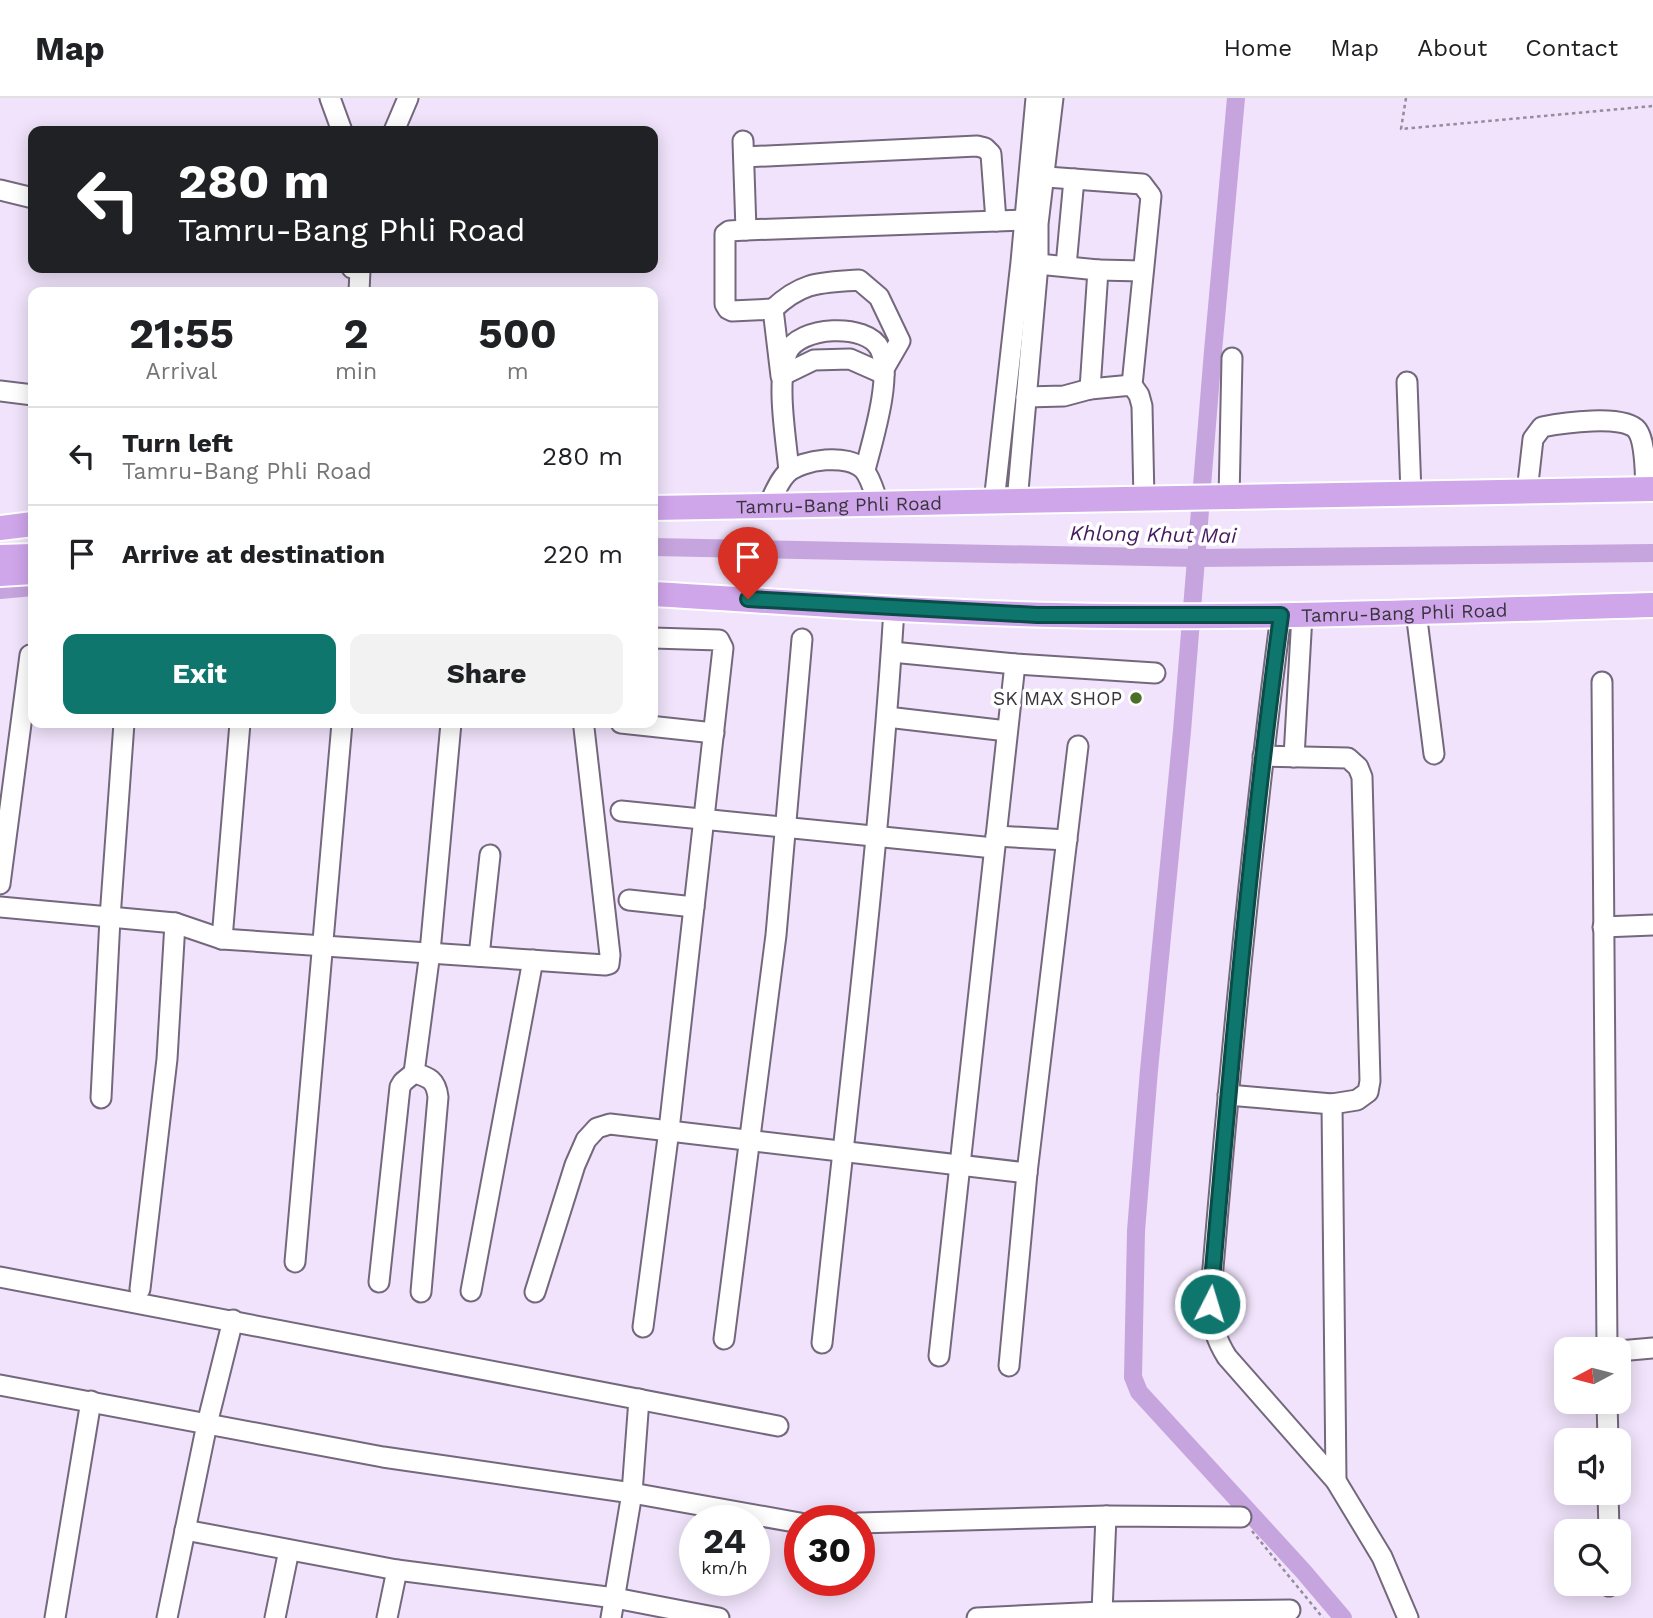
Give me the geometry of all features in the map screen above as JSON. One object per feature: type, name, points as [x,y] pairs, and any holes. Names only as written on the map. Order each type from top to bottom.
[{"type":"main road","name":"Tamru-Bang Phli Road","points":[[658,508],[1650,489]]},
{"type":"main road","points":[[0,510],[28,511]]},
{"type":"main road","points":[[0,528],[28,525]]},
{"type":"main road","points":[[0,557],[28,556]]},
{"type":"main road","points":[[0,574],[28,572]]},
{"type":"main road","name":"Tamru-Bang Phli Road","points":[[658,594],[1037,615],[1291,615],[1653,605]]},
{"type":"street","points":[[330,98],[340,126]]},
{"type":"street","points":[[396,126],[408,98]]},
{"type":"street","points":[[1006,502],[1026,397],[1038,264],[1036,98]]},
{"type":"street","points":[[1006,502],[1025,220],[1053,98]]},
{"type":"street","points":[[746,230],[743,149],[985,148],[991,154],[996,221]]},
{"type":"street","points":[[1036,177],[1142,184],[1151,196],[1132,385],[1142,406],[1155,500]]},
{"type":"street","points":[[1066,266],[1074,179]]},
{"type":"street","points":[[0,190],[28,197]]},
{"type":"street","points":[[865,470],[880,407],[885,370],[900,341],[879,298],[859,280],[817,283],[789,294],[773,309],[732,311],[727,309],[725,304],[723,238],[729,231],[1025,220]]},
{"type":"street","points":[[1038,264],[1143,271]]},
{"type":"street","points":[[1090,389],[1098,270]]},
{"type":"street","points":[[773,309],[789,471]]},
{"type":"street","points":[[781,376],[788,350],[808,335],[837,330],[864,335],[880,347],[885,370]]},
{"type":"street","points":[[1228,498],[1232,358]]},
{"type":"street","points":[[781,376],[814,360],[850,359],[885,370]]},
{"type":"street","points":[[1407,382],[1410,494]]},
{"type":"street","points":[[1026,397],[1064,396],[1090,389],[1132,385]]},
{"type":"street","points":[[0,391],[28,394]]},
{"type":"street","points":[[1527,492],[1533,439],[1542,427],[1573,421],[1627,424],[1636,429],[1642,439],[1650,489]]},
{"type":"street","points":[[768,507],[789,471],[822,460],[852,461],[865,470],[879,505]]},
{"type":"street","points":[[822,1343],[887,717],[894,609]]},
{"type":"street","points":[[1416,612],[1434,754]]},
{"type":"street","points":[[1291,615],[1263,756],[1228,1095],[1210,1304],[1216,1340],[1227,1357],[1336,1480],[1382,1557],[1408,1618]]},
{"type":"street","points":[[1291,615],[1294,757]]},
{"type":"street","points":[[643,1327],[669,1130],[722,643],[719,640],[658,638]]},
{"type":"street","points":[[724,1339],[776,935],[802,639]]},
{"type":"street","points":[[892,652],[1014,664],[1155,673]]},
{"type":"street","points":[[939,1356],[1014,664]]},
{"type":"street","points":[[0,884],[28,670]]},
{"type":"street","points":[[1602,681],[1607,1337]]},
{"type":"street","points":[[887,717],[1007,731]]},
{"type":"street","points":[[658,727],[714,733]]},
{"type":"street","points":[[101,1097],[124,728]]},
{"type":"street","points":[[222,939],[240,728]]},
{"type":"street","points":[[295,1262],[342,728]]},
{"type":"street","points":[[379,1282],[400,1087],[414,1073],[430,951],[451,728]]},
{"type":"street","points":[[0,907],[175,923],[222,939],[609,964],[584,728]]},
{"type":"street","points":[[1009,1366],[1027,1173],[1078,746]]},
{"type":"street","points":[[1228,1095],[1332,1104],[1357,1100],[1368,1092],[1370,1081],[1362,777],[1358,767],[1348,758],[1263,756]]},
{"type":"street","points":[[621,811],[875,835],[995,842],[1067,840]]},
{"type":"street","points":[[479,956],[490,855]]},
{"type":"street","points":[[629,900],[694,907]]},
{"type":"street","points":[[140,1289],[167,1059],[175,923]]},
{"type":"street","points":[[1603,927],[1653,925]]},
{"type":"street","points":[[471,1291],[533,960]]},
{"type":"street","points":[[414,1073],[432,1079],[437,1085],[438,1097],[421,1292]]},
{"type":"street","points":[[1332,1104],[1336,1480]]},
{"type":"street","points":[[535,1292],[575,1165],[586,1140],[597,1128],[610,1124],[1027,1173]]},
{"type":"street","points":[[0,1277],[778,1426]]},
{"type":"street","points":[[167,1618],[207,1424],[233,1320]]},
{"type":"street","points":[[1631,1350],[1653,1348]]},
{"type":"street","points":[[0,1385],[383,1457],[632,1493],[784,1520]]},
{"type":"street","points":[[611,1618],[632,1493],[639,1399]]},
{"type":"street","points":[[55,1618],[91,1401]]},
{"type":"street","points":[[1102,1612],[1106,1516]]},
{"type":"street","points":[[875,1523],[1106,1516],[1241,1517]]},
{"type":"street","points":[[185,1530],[397,1570],[615,1598],[719,1618]]},
{"type":"street","points":[[275,1618],[289,1550]]},
{"type":"street","points":[[387,1618],[397,1570]]},
{"type":"street","points":[[977,1618],[1102,1612],[1290,1610]]},
{"type":"path","points":[[1399,98],[1406,99],[1401,129],[1653,106]]},
{"type":"path","points":[[1241,1517],[1322,1618]]},
{"type":"waterway","points":[[1236,98],[1136,1231],[1133,1377],[1139,1392],[1343,1618]]},
{"type":"waterway","name":"Khlong Khut Mai","points":[[658,547],[1196,558],[1653,553]]},
{"type":"waterway","name":"Khlong Khut Mai","points":[[0,590],[28,587]]},
{"type":"place","name":"SK MAX SHOP","points":[[1136,698]]},
{"type":"route","points":[[748,599],[1037,615],[1281,615],[1238,991],[1210,1304]]}]
